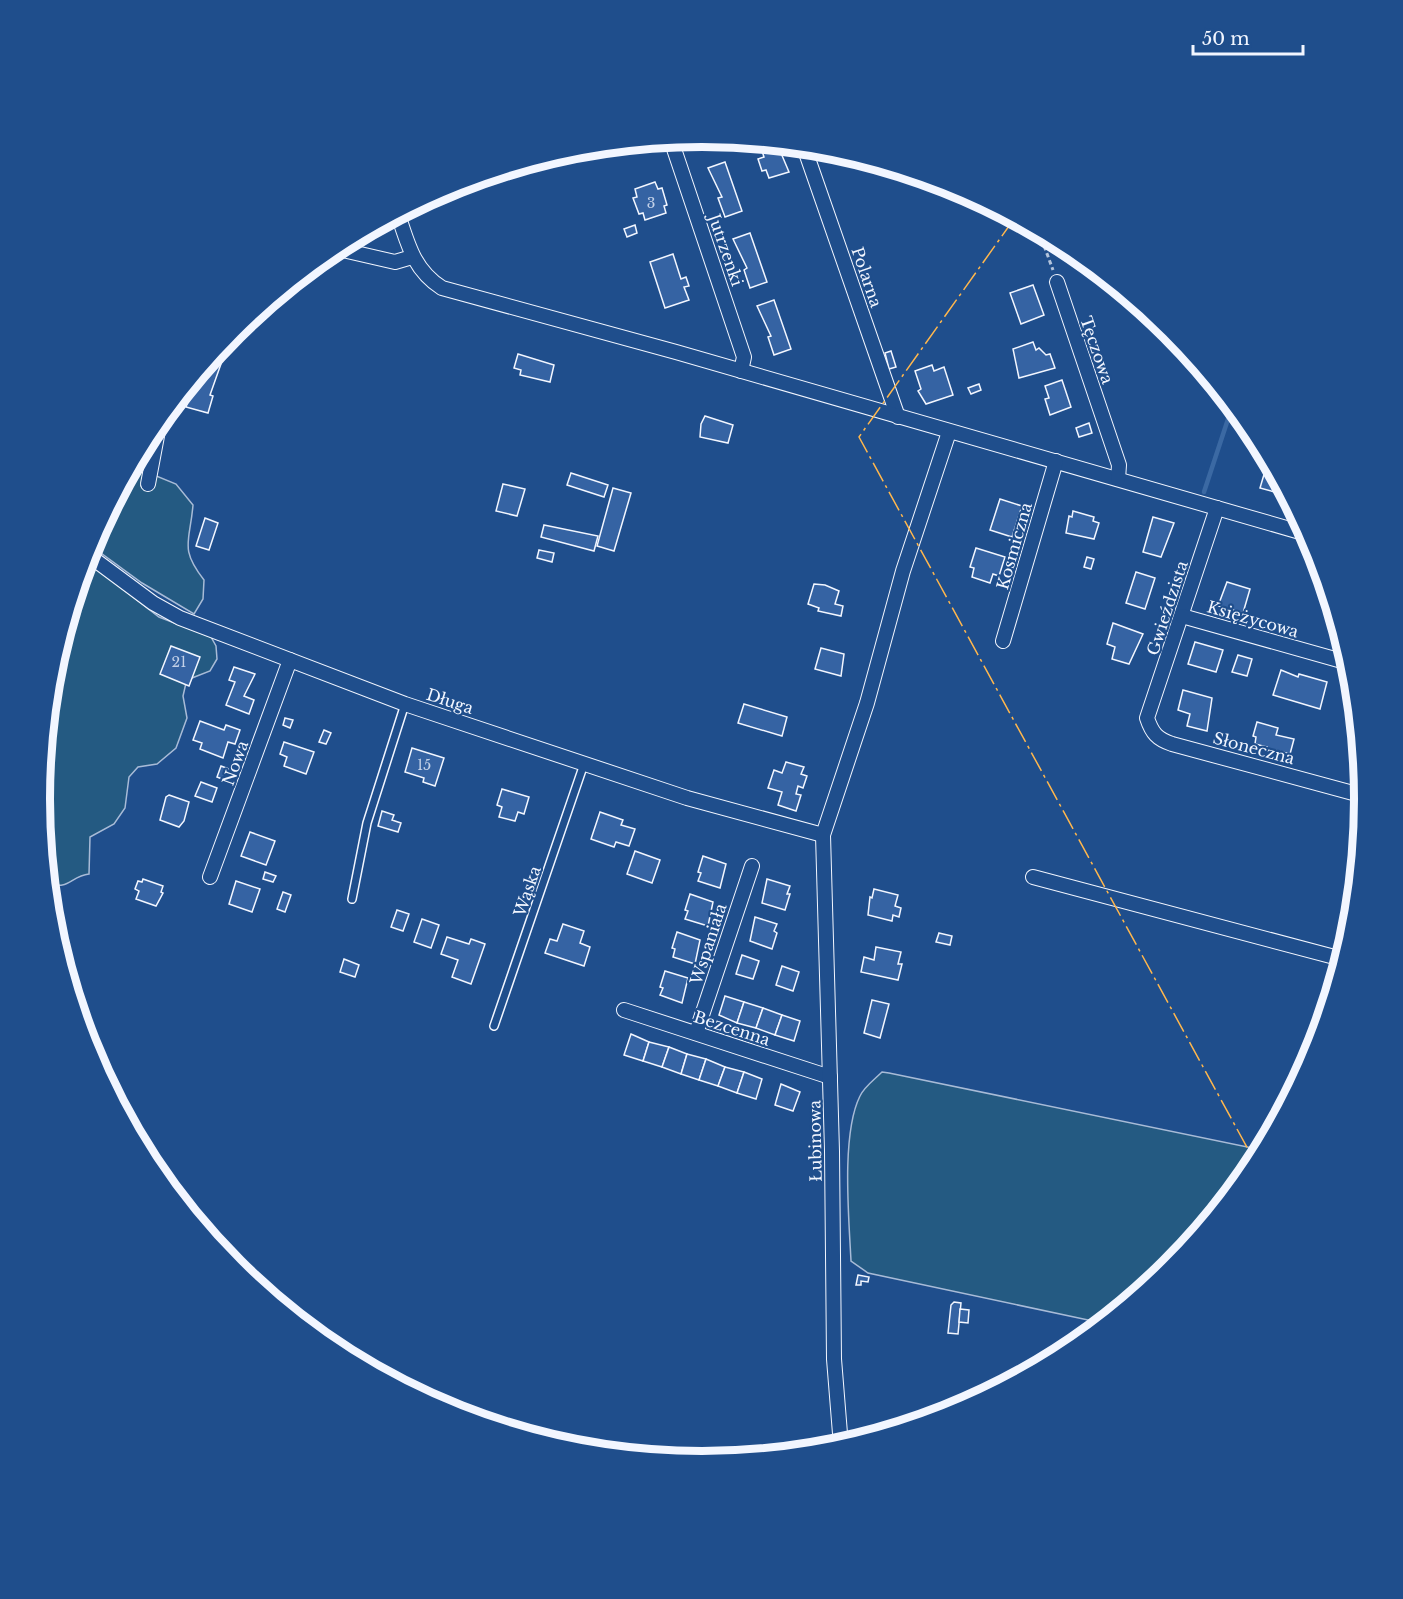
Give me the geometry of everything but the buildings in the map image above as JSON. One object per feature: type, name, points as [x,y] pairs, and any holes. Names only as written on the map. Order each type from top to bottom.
[{"type":"street","name":"Jutrzenki","points":[[674,148],[744,357],[741,371]]},
{"type":"street","name":"Polarna","points":[[807,156],[898,417]]},
{"type":"street","points":[[401,222],[412,257],[429,280],[442,288],[741,371],[1295,531]]},
{"type":"street","points":[[349,251],[395,262],[412,257]]},
{"type":"street","name":"Tęczowa","points":[[1057,282],[1119,465],[1118,480]]},
{"type":"street","name":"Łubinowa","points":[[840,1436],[834,1359],[824,835],[867,703],[903,571],[950,432]]},
{"type":"street","points":[[148,484],[156,442]]},
{"type":"street","name":"Kosmiczna","points":[[1003,641],[1056,461]]},
{"type":"street","name":"Gwieździsta","points":[[1148,718],[1217,508]]},
{"type":"street","name":"Długa","points":[[95,560],[153,603],[180,618],[405,704],[687,798],[824,835]]},
{"type":"street","name":"Księżycowa","points":[[1182,616],[1338,660]]},
{"type":"street","name":"Nowa","points":[[210,877],[290,660]]},
{"type":"street","name":"Słoneczna","points":[[1148,718],[1151,730],[1159,740],[1354,793]]},
{"type":"street","name":"Wspaniała","points":[[696,1033],[752,866]]},
{"type":"street","points":[[1033,877],[1334,957]]},
{"type":"street","name":"Bezcenna","points":[[624,1010],[830,1077]]},
{"type":"lane","points":[[352,899],[367,823],[405,704]]},
{"type":"lane","name":"Wąska","points":[[494,1026],[584,764]]},
{"type":"path","points":[[1043,244],[1057,282]]},
{"type":"shaded area","points":[[139,469],[176,484],[193,505],[188,544],[191,560],[204,580],[203,599],[194,614],[142,583],[99,551]]},
{"type":"shaded area","points":[[93,566],[159,617],[211,637],[216,646],[217,659],[210,671],[186,683],[183,696],[187,718],[176,748],[157,764],[138,767],[129,777],[125,808],[114,824],[90,837],[89,874],[55,885],[51,842],[51,757],[55,714],[72,631]]},
{"type":"shaded area","points":[[882,1072],[1253,1148],[1219,1196],[1163,1261],[1093,1321],[868,1273],[851,1261],[848,1200],[850,1132],[854,1112],[867,1086]]},
{"type":"waterway","points":[[1204,492],[1229,416]]},
{"type":"power","points":[[1010,225],[859,437],[1250,1152]]}]
